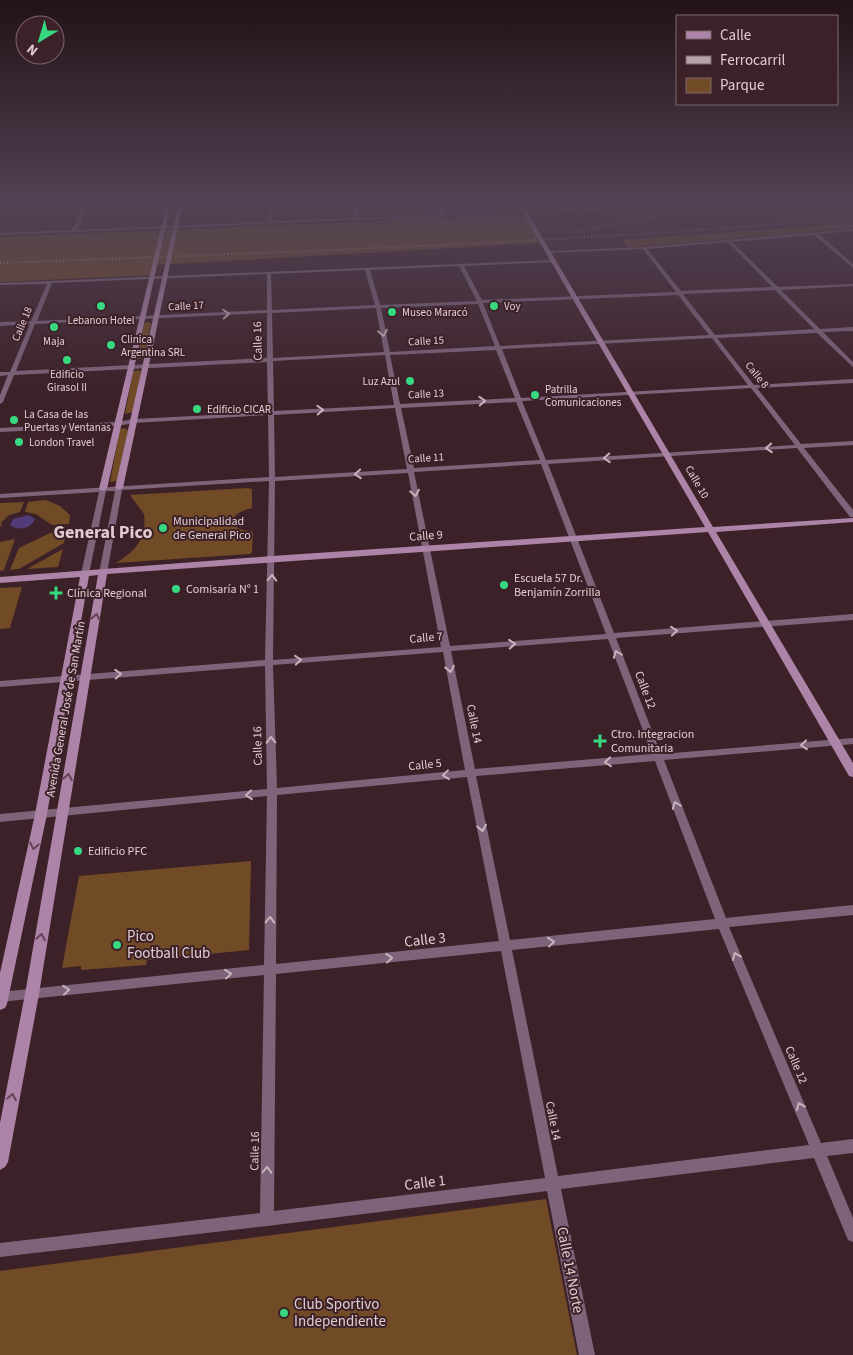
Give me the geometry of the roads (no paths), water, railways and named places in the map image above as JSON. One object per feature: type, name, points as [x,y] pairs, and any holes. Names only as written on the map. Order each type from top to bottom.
[{"type":"main road","name":"Avenida General José de San Martín","points":[[103,490],[154,266]]},
{"type":"main road","name":"Avenida General José de San Martín","points":[[119,488],[167,266]]},
{"type":"main road","name":"Calle 10","points":[[555,266],[853,773]]},
{"type":"main road","name":"Calle 9","points":[[0,580],[272,559],[853,520]]},
{"type":"main road","name":"Avenida General José de San Martín","points":[[0,1162],[32,994],[103,573]]},
{"type":"main road","name":"Avenida General José de San Martín","points":[[1,1000],[41,814],[85,574]]},
{"type":"street","points":[[0,284],[432,266]]},
{"type":"street","name":"Calle 12","points":[[462,266],[480,302],[574,539],[722,923],[853,1235]]},
{"type":"street","name":"Calle 8","points":[[658,266],[712,336],[754,386],[853,515]]},
{"type":"street","points":[[755,266],[853,365]]},
{"type":"street","name":"Calle 14","points":[[367,269],[378,307],[553,1184]]},
{"type":"street","name":"Calle 16","points":[[267,1219],[272,794],[269,663],[272,479],[269,273]]},
{"type":"street","name":"Calle 18","points":[[0,402],[50,282]]},
{"type":"street","name":"Calle 17","points":[[0,324],[853,285]]},
{"type":"street","name":"Calle 15","points":[[0,374],[853,329]]},
{"type":"street","name":"Calle 13","points":[[0,430],[853,381]]},
{"type":"street","name":"Calle 11","points":[[0,496],[853,443]]},
{"type":"street","name":"Avenida General José de San Martín","points":[[103,573],[119,488]]},
{"type":"street","name":"Avenida General José de San Martín","points":[[85,574],[103,490]]},
{"type":"street","name":"Calle 7","points":[[0,684],[853,617]]},
{"type":"street","name":"Calle 5","points":[[0,818],[272,794],[471,773],[853,741]]},
{"type":"street","name":"Calle 3","points":[[1,1000],[32,994],[853,910]]},
{"type":"street","name":"Calle 1","points":[[0,1250],[267,1219],[853,1146]]},
{"type":"street","name":"Calle 14 Norte","points":[[553,1184],[587,1355]]},
{"type":"place","name":"Lebanon Hotel","points":[[101,306]]},
{"type":"place","name":"Voy","points":[[494,306]]},
{"type":"place","name":"Museo Maracó","points":[[392,312]]},
{"type":"place","name":"Maja","points":[[54,327]]},
{"type":"place","name":"Clinica Argentina SRL","points":[[111,345]]},
{"type":"place","name":"Edificio Girasol II","points":[[67,360]]},
{"type":"place","name":"Luz Azul","points":[[410,381]]},
{"type":"place","name":"Patrilla Comunicaciones","points":[[535,395]]},
{"type":"place","name":"Edificio CICAR","points":[[197,409]]},
{"type":"place","name":"La Casa de las Puertas y Ventanas","points":[[14,420]]},
{"type":"place","name":"London Travel","points":[[19,442]]},
{"type":"place","name":"Municipalidad de General Pico","points":[[163,528]]},
{"type":"place","name":"Escuela 57 Dr. Benjamín Zorrilla","points":[[504,585]]},
{"type":"place","name":"Comisaría N° 1","points":[[176,589]]},
{"type":"place","name":"Clínica Regional","points":[[56,593]]},
{"type":"place","name":"Ctro. Integracion Comunitaria","points":[[600,741]]},
{"type":"place","name":"Edificio PFC","points":[[78,851]]},
{"type":"place","name":"Pico Football Club","points":[[117,945]]},
{"type":"place","name":"Club Sportivo Independiente","points":[[284,1313]]},
{"type":"district","name":"General Pico","points":[[103,532]]}]
